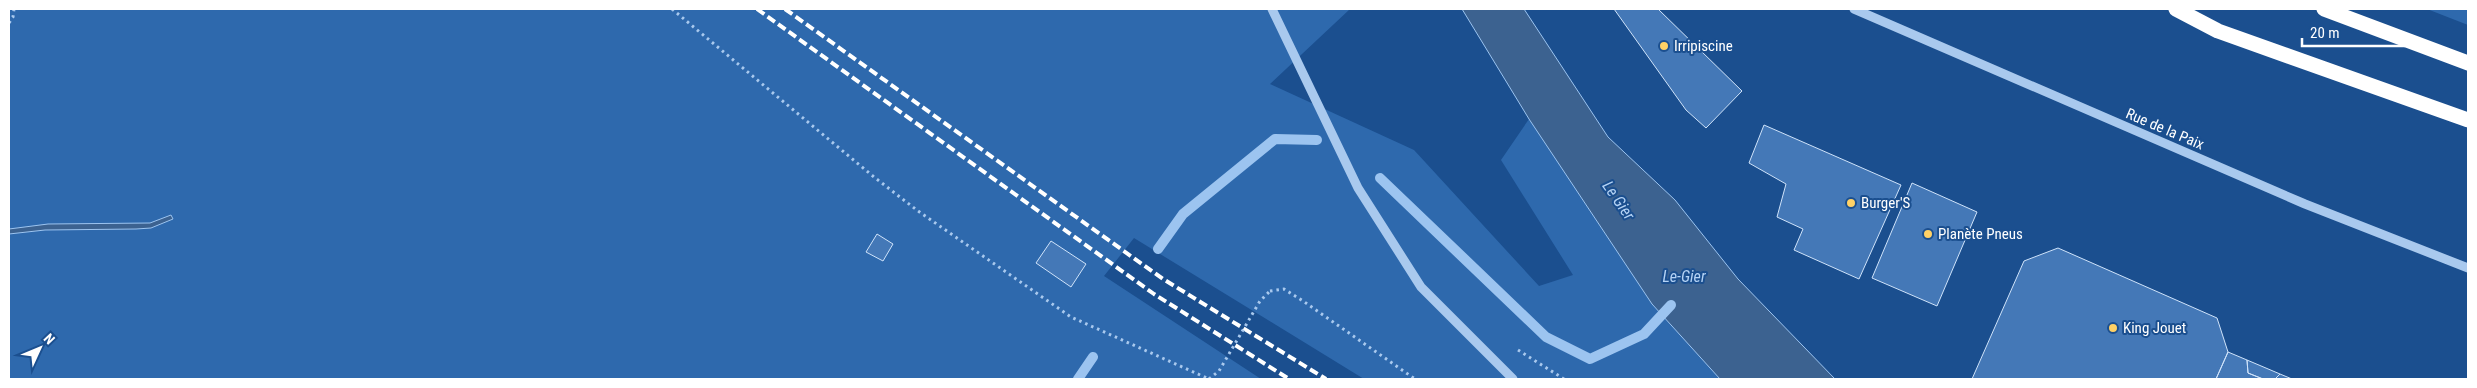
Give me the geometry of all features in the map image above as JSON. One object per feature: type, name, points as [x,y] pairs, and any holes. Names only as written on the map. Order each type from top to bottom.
[{"type":"highway","points":[[2176,9],[2218,31],[2468,120]]},
{"type":"highway","points":[[2324,9],[2468,63]]},
{"type":"street","points":[[1272,9],[1358,188],[1421,287],[1514,379]]},
{"type":"street","name":"Rue de la Paix","points":[[1854,9],[2305,204],[2468,268]]},
{"type":"path","points":[[9,23],[13,17],[14,9]]},
{"type":"path","points":[[672,9],[874,178],[1071,318],[1209,379],[1220,371],[1260,301],[1270,291],[1284,289],[1303,300],[1415,379]]},
{"type":"shaded area","points":[[9,9],[1350,9],[1270,84],[1414,150],[1539,286],[1573,275],[1501,160],[1529,119],[1652,304],[1720,379],[1364,379],[1134,238],[1104,276],[1261,379],[9,379]]},
{"type":"shaded area","points":[[2427,9],[2468,9],[2468,25]]},
{"type":"water","name":"Le-Gier","points":[[1462,9],[1524,9],[1608,137],[1675,200],[1738,279],[1835,379],[1720,379],[1652,304],[1529,119]]},
{"type":"water","points":[[171,215],[173,219],[151,228],[45,230],[9,234],[9,229],[48,224],[150,223]]},
{"type":"building","points":[[1614,9],[1658,9],[1742,91],[1706,128],[1686,110]]},
{"type":"building","points":[[1764,125],[1901,185],[1859,279],[1794,250],[1803,229],[1777,217],[1786,184],[1749,163]]},
{"type":"building","points":[[1912,183],[1977,212],[1937,306],[1872,278]]},
{"type":"building","points":[[877,234],[893,244],[883,261],[866,252]]},
{"type":"building","points":[[1051,241],[1086,264],[1071,287],[1036,263]]},
{"type":"building","points":[[2058,248],[2217,318],[2228,352],[2216,379],[1972,379],[2024,261]]},
{"type":"building","points":[[2228,352],[2247,360],[2248,373],[2263,379],[2216,379]]},
{"type":"building","points":[[2247,360],[2280,374],[2275,379],[2263,379],[2248,373]]},
{"type":"building","points":[[2280,374],[2292,379],[2275,379]]},
{"type":"waterway","points":[[1158,249],[1183,214],[1275,139],[1317,140]]},
{"type":"waterway","points":[[1380,178],[1546,337],[1590,359],[1644,334],[1671,305]]},
{"type":"waterway","points":[[1078,379],[1093,357]]},
{"type":"railway","points":[[757,9],[1154,294],[1289,379]]},
{"type":"railway","points":[[785,9],[1163,279],[1326,379]]},
{"type":"place","name":"Irripiscine","points":[[1664,46]]},
{"type":"place","name":"Burger'S","points":[[1851,203]]},
{"type":"place","name":"Planète Pneus","points":[[1928,234]]},
{"type":"place","name":"King Jouet","points":[[2113,328]]},
{"type":"water label","name":"Le Gier","points":[[1619,200]]}]
